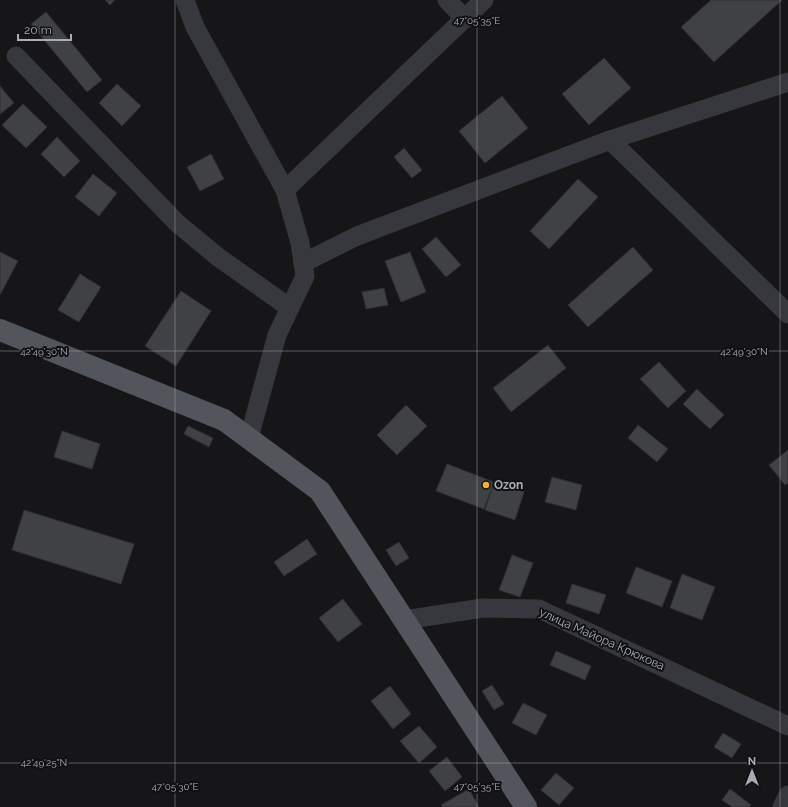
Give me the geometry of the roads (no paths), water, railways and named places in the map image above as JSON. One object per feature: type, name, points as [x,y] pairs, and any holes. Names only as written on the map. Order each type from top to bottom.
[{"type":"main road","points":[[0,330],[224,420],[320,492],[526,807]]},
{"type":"street","points":[[185,0],[195,27],[285,190],[300,243],[303,262],[305,276],[277,334],[250,438]]},
{"type":"street","points":[[447,0],[465,19]]},
{"type":"street","points":[[285,190],[484,0]]},
{"type":"street","points":[[16,56],[177,222],[218,258],[290,308]]},
{"type":"street","points":[[303,262],[357,236],[610,140],[788,82]]},
{"type":"street","points":[[610,140],[788,314]]},
{"type":"street","name":"улица Майора Крюкова","points":[[404,620],[483,608],[539,609],[788,726]]},
{"type":"street","points":[[782,807],[788,795]]},
{"type":"place","name":"Ozon","points":[[486,485]]}]
